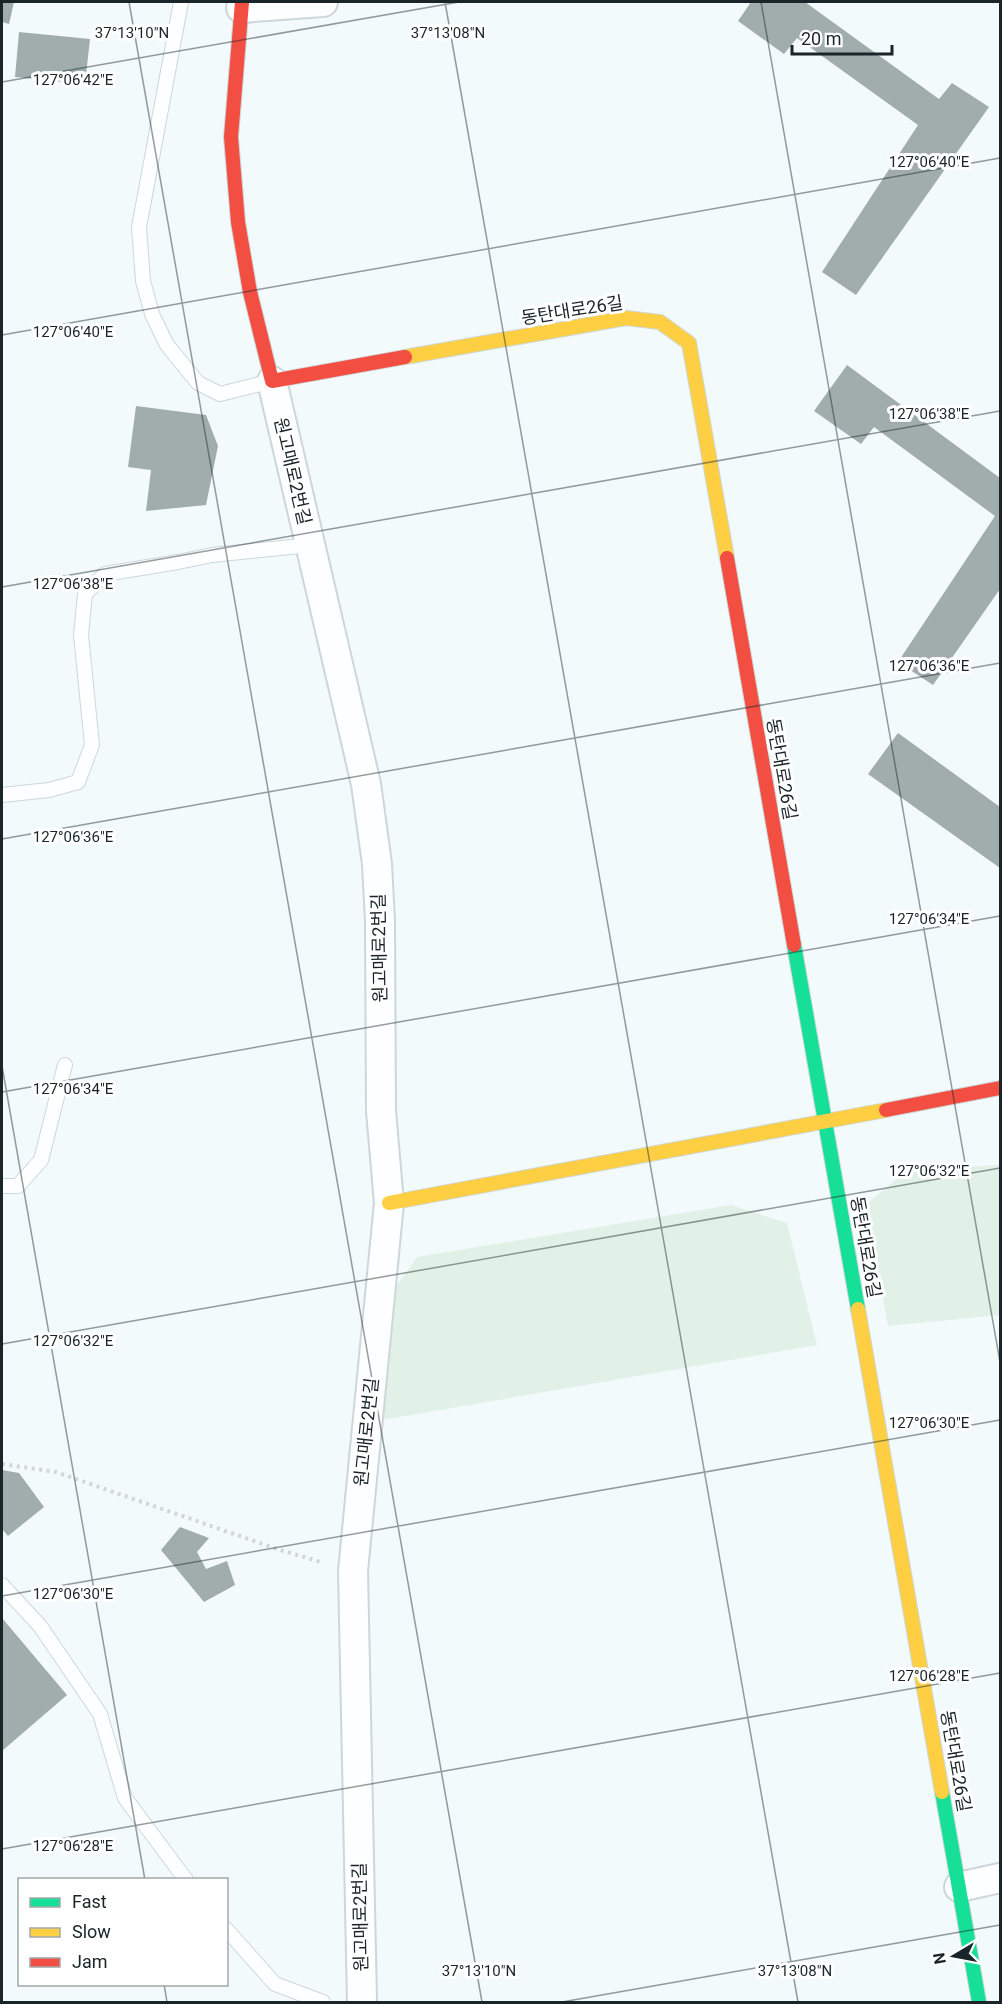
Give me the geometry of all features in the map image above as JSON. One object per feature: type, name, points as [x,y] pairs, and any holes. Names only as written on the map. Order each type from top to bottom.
[{"type":"street","points":[[272,381],[250,292],[238,222],[231,137],[241,5],[323,2]]},
{"type":"street","name":"동탄대로26길","points":[[272,381],[626,318],[660,322],[689,343],[979,2002]]},
{"type":"street","name":"원고매로2번길","points":[[272,381],[366,784],[377,864],[380,921],[381,1111],[389,1203],[352,1571],[362,2002]]},
{"type":"street","points":[[389,1203],[1000,1088]]},
{"type":"street","points":[[959,1887],[1000,1878]]},
{"type":"lane","points":[[181,2],[139,227],[143,280],[152,314],[167,345],[198,383],[220,394],[272,381]]},
{"type":"lane","points":[[2,795],[50,790],[78,782],[92,745],[81,635],[85,594],[105,574],[212,555],[310,545]]},
{"type":"lane","points":[[2,1186],[18,1186],[41,1160],[64,1065]]},
{"type":"lane","points":[[2,1585],[40,1626],[100,1714],[125,1798],[185,1878]]},
{"type":"lane","points":[[228,1931],[275,1984],[323,2002]]},
{"type":"path","points":[[2,1464],[56,1472],[277,1549],[352,1571]]},
{"type":"shaded area","points":[[1000,1165],[1000,1315],[888,1326],[866,1205],[907,1170]]},
{"type":"shaded area","points":[[731,1205],[787,1223],[817,1345],[382,1420],[383,1305],[417,1257]]},
{"type":"building","points":[[2,2],[14,2],[9,24],[2,22]]},
{"type":"building","points":[[751,2],[805,2],[939,99],[952,83],[989,107],[856,295],[822,272],[918,125],[797,38],[784,54],[738,21]]},
{"type":"building","points":[[19,32],[90,39],[85,84],[15,77]]},
{"type":"building","points":[[847,365],[1000,478],[1000,589],[933,685],[898,662],[995,516],[874,427],[861,444],[814,411]]},
{"type":"building","points":[[136,406],[206,415],[218,446],[206,505],[146,511],[151,470],[128,467]]},
{"type":"building","points":[[898,733],[1000,807],[1000,868],[868,774]]},
{"type":"building","points":[[2,1470],[19,1473],[44,1507],[8,1536],[2,1529]]},
{"type":"building","points":[[180,1527],[209,1538],[197,1552],[206,1569],[227,1561],[235,1585],[204,1602],[161,1550]]},
{"type":"building","points":[[2,1618],[67,1695],[2,1751]]},
{"type":"traffic: fast","points":[[794,945],[858,1309]]},
{"type":"traffic: fast","points":[[942,1792],[979,2002]]},
{"type":"traffic: slow","points":[[405,357],[626,318],[660,322],[689,343],[727,558]]},
{"type":"traffic: slow","points":[[389,1203],[886,1110]]},
{"type":"traffic: slow","points":[[858,1309],[942,1792]]},
{"type":"traffic: jam","points":[[242,2],[231,137],[238,222],[250,292],[272,381],[405,357]]},
{"type":"traffic: jam","points":[[727,558],[794,945]]},
{"type":"traffic: jam","points":[[886,1110],[1000,1088]]}]
